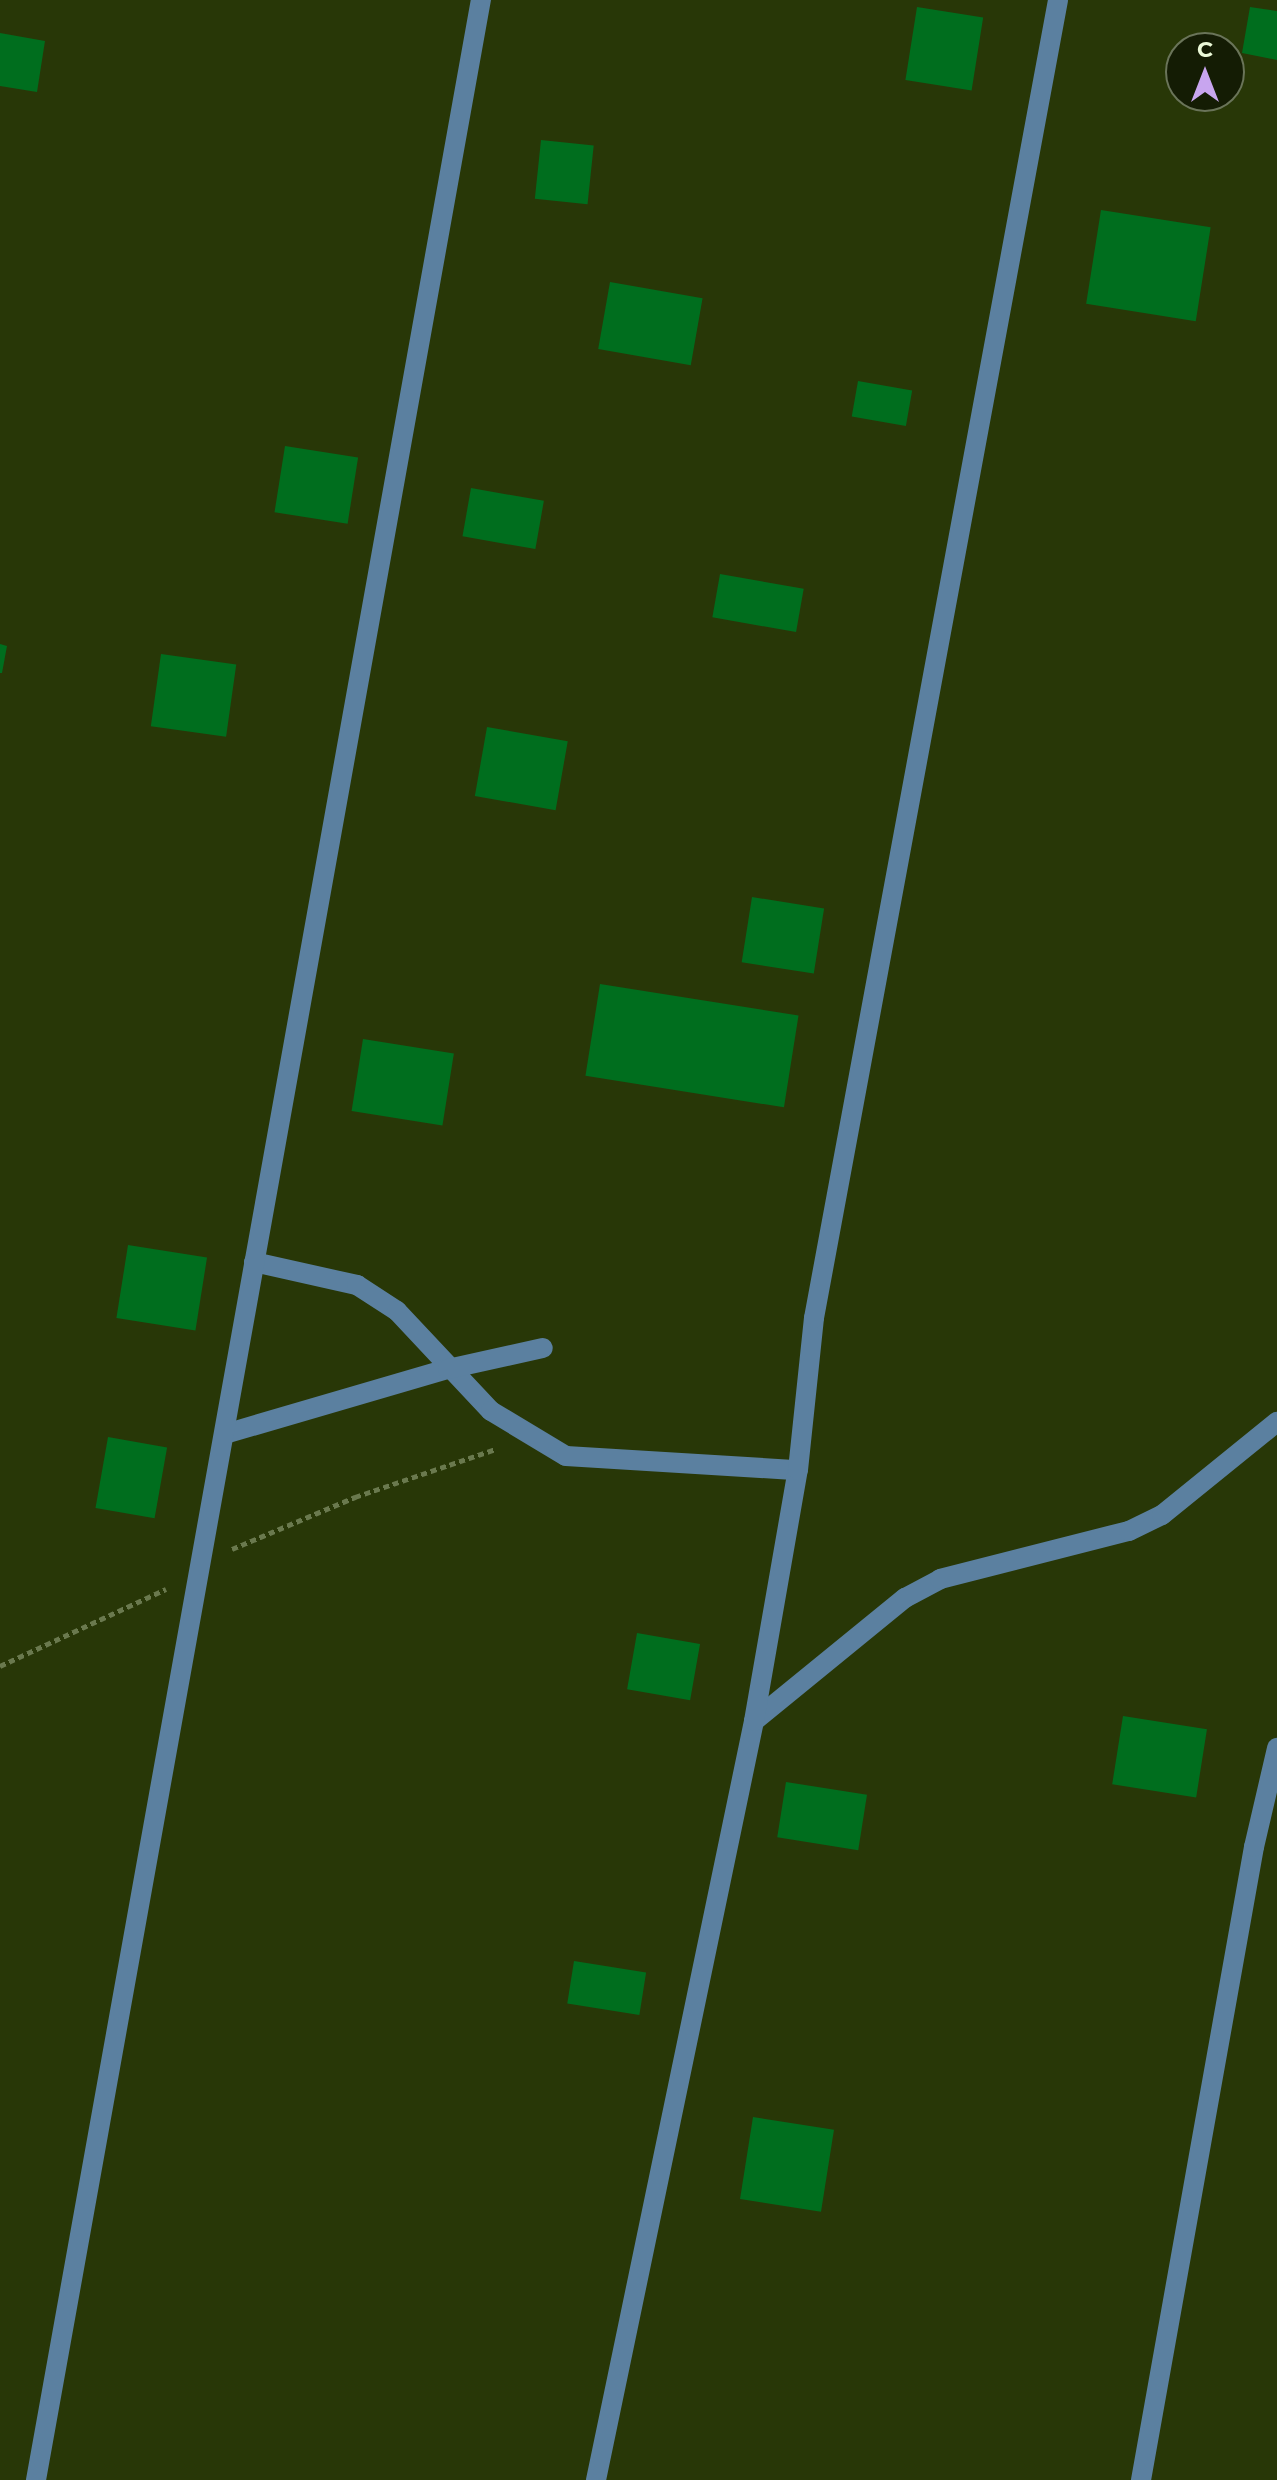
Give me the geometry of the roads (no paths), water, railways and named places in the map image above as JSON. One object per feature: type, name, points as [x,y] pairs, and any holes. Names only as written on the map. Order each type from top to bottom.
[{"type":"street","points":[[36,2480],[481,0]]},
{"type":"street","points":[[596,2480],[754,1721],[798,1470],[814,1318],[1058,0]]},
{"type":"street","points":[[254,1262],[357,1285],[397,1311],[448,1369],[491,1411],[529,1437],[566,1456],[798,1470]]},
{"type":"street","points":[[225,1434],[448,1369],[543,1348]]},
{"type":"street","points":[[754,1721],[905,1598],[940,1579],[1129,1531],[1162,1515],[1277,1422]]},
{"type":"street","points":[[1141,2480],[1254,1847],[1277,1748]]}]
